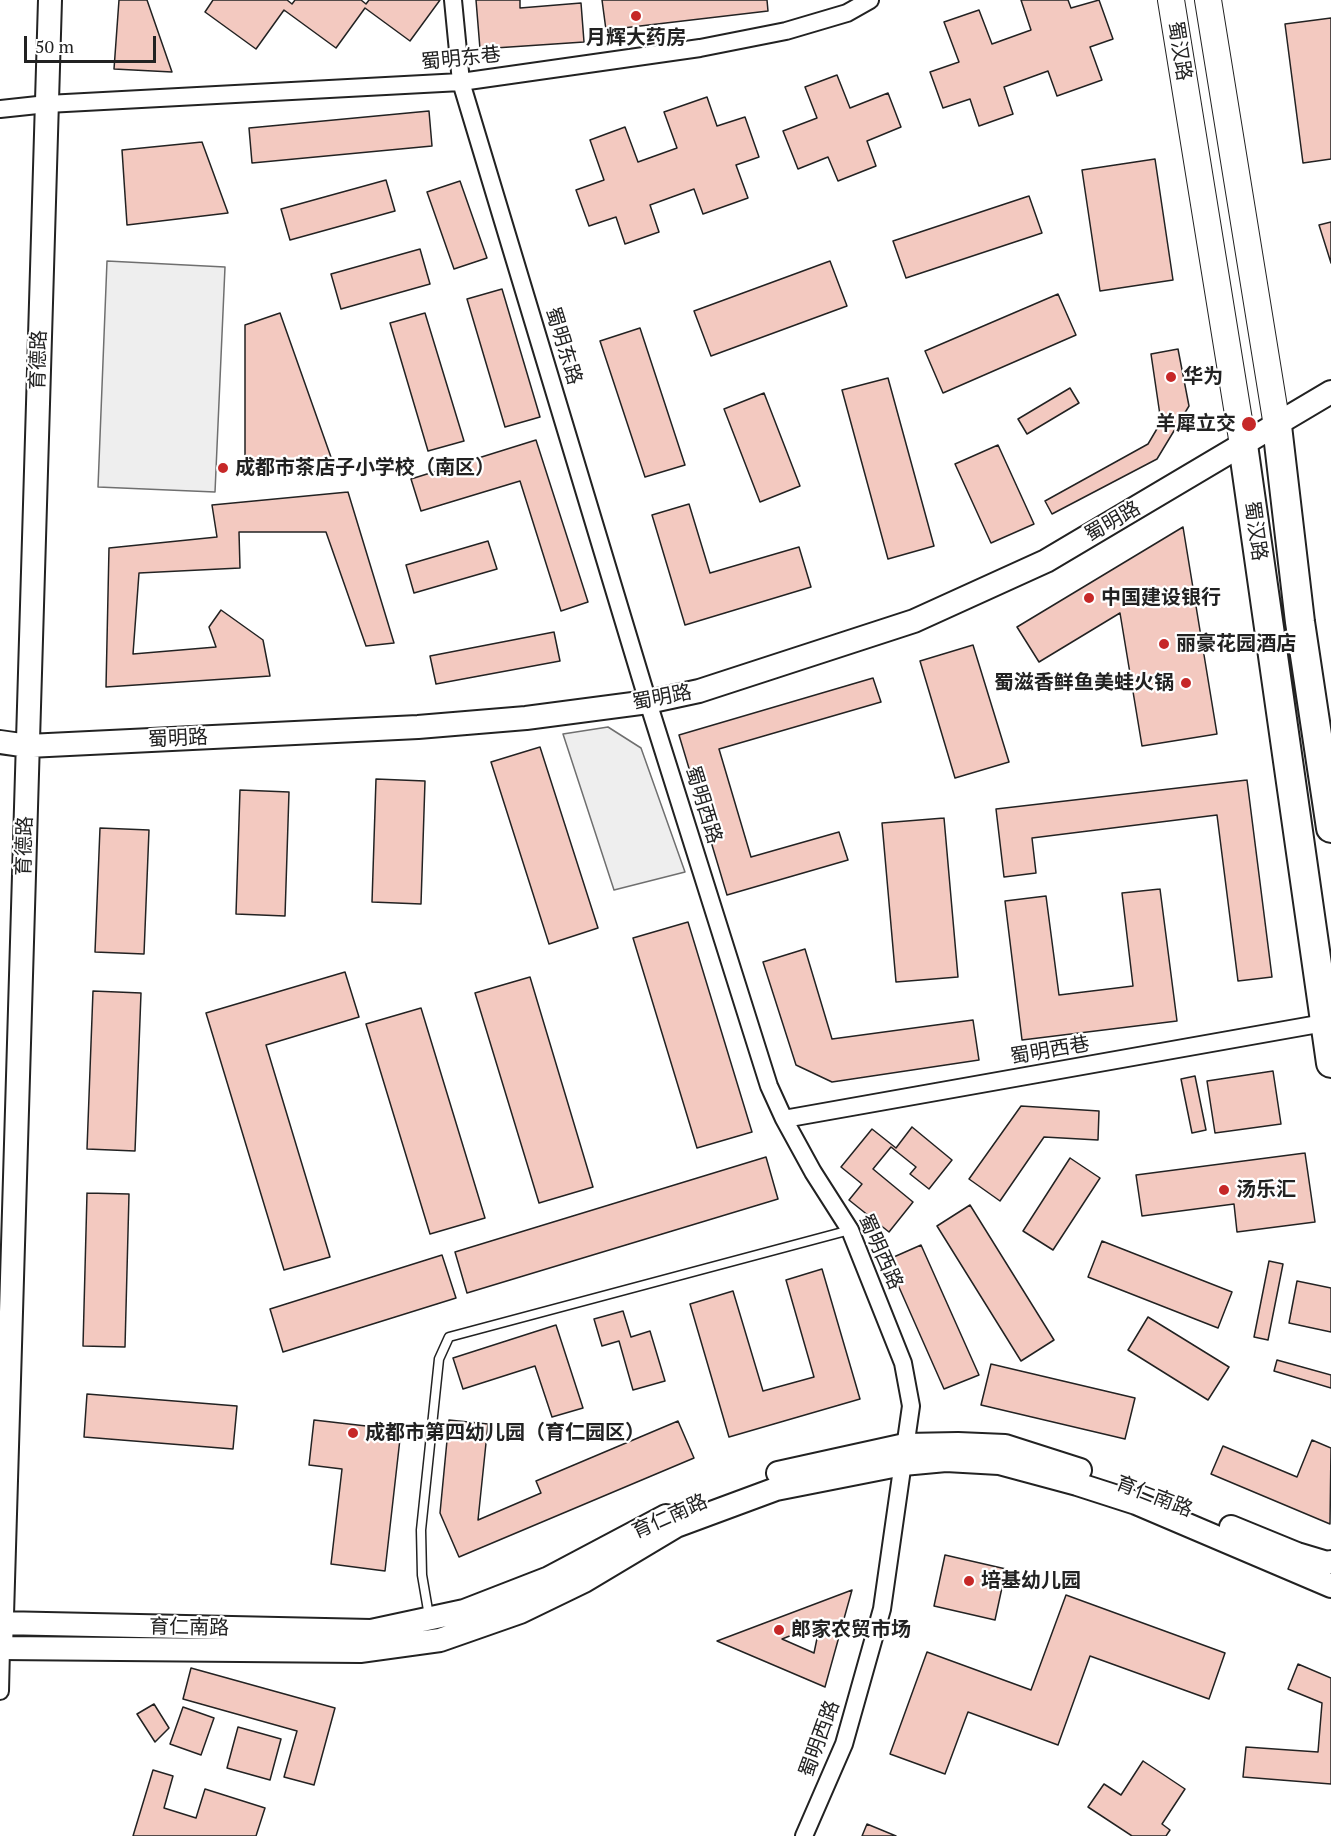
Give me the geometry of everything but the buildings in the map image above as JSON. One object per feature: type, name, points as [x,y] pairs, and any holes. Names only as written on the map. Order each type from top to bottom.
[{"type":"highway","name":"蜀汉路","points":[[1276,426],[1300,622],[1331,828]]},
{"type":"highway","name":"蜀汉路","points":[[1243,445],[1331,1063]]},
{"type":"main road","name":"蜀汉路","points":[[1171,0],[1243,445]]},
{"type":"main road","name":"蜀汉路","points":[[1208,0],[1276,426]]},
{"type":"street","name":"育德路","points":[[0,1691],[7,1217],[28,746],[50,0]]},
{"type":"street","name":"蜀明东路","points":[[453,0],[461,82],[648,702]]},
{"type":"street","name":"蜀明东巷","points":[[0,109],[47,104],[461,82],[689,49],[786,31],[847,13],[870,0]]},
{"type":"street","name":"蜀明路","points":[[0,742],[28,746],[418,727],[526,718],[648,702],[699,691],[914,621],[1046,561],[1331,392]]},
{"type":"street","name":"蜀明西路","points":[[648,702],[769,1086],[813,1172],[850,1230],[903,1363],[911,1406],[882,1610],[844,1744],[804,1836]]},
{"type":"street","name":"蜀明西巷","points":[[784,1119],[1324,1023]]},
{"type":"street","name":"育仁南路","points":[[1,1623],[371,1631],[464,1611],[549,1578],[674,1512],[778,1473],[904,1455],[958,1444],[1005,1446],[1127,1485],[1297,1554],[1327,1563],[1331,1562]]},
{"type":"street","points":[[1,1648],[360,1651],[440,1640],[520,1612],[584,1581],[676,1526],[776,1489],[904,1455],[946,1461],[999,1464],[1077,1484],[1136,1503],[1331,1586]]},
{"type":"lane","points":[[429,1618],[422,1575],[421,1530],[439,1359],[449,1336],[850,1230]]},
{"type":"shaded area","points":[[107,261],[225,267],[215,492],[98,487]]},
{"type":"shaded area","points":[[608,727],[641,748],[685,872],[614,890],[563,734]]},
{"type":"place","name":"月辉大药房","points":[[636,16]]},
{"type":"place","name":"华为","points":[[1171,377]]},
{"type":"place","name":"羊犀立交","points":[[1249,424]]},
{"type":"place","name":"成都市茶店子小学校（南区）","points":[[223,468]]},
{"type":"place","name":"中国建设银行","points":[[1089,598]]},
{"type":"place","name":"丽豪花园酒店","points":[[1164,644]]},
{"type":"place","name":"蜀滋香鲜鱼美蛙火锅","points":[[1186,683]]},
{"type":"place","name":"汤乐汇","points":[[1224,1190]]},
{"type":"place","name":"成都市第四幼儿园（育仁园区）","points":[[353,1433]]},
{"type":"place","name":"培基幼儿园","points":[[969,1581]]},
{"type":"place","name":"郎家农贸市场","points":[[779,1630]]}]
